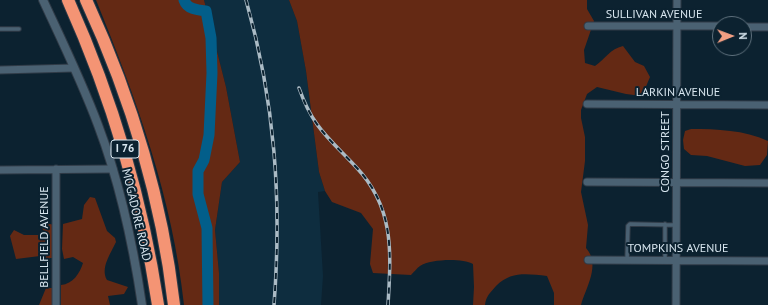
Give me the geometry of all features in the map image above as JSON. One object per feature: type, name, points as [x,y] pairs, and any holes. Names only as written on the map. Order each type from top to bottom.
[{"type":"highway","points":[[60,0],[88,45]]},
{"type":"highway","name":"I 76","points":[[68,0],[88,45],[110,103],[130,166],[146,233],[158,305]]},
{"type":"highway","name":"I 76","points":[[86,0],[122,89],[140,144],[158,213],[174,305]]},
{"type":"street","name":"MOGADORE ROAD","points":[[43,0],[98,124],[113,169],[130,237],[142,305]]},
{"type":"street","name":"CONGO STREET","points":[[676,305],[677,0]]},
{"type":"street","name":"SULLIVAN AVENUE","points":[[588,26],[712,26]]},
{"type":"street","points":[[752,26],[768,27]]},
{"type":"street","points":[[0,70],[74,68]]},
{"type":"street","name":"LARKIN AVENUE","points":[[587,104],[768,105]]},
{"type":"street","name":"BELLFIELD AVENUE","points":[[56,169],[56,305]]},
{"type":"street","points":[[0,170],[113,169]]},
{"type":"street","points":[[587,182],[768,183]]},
{"type":"street","name":"TOMPKINS AVENUE","points":[[588,260],[768,261]]},
{"type":"lane","points":[[0,29],[19,29]]},
{"type":"lane","points":[[627,260],[628,226],[634,224],[676,225]]},
{"type":"lane","points":[[665,224],[665,260]]},
{"type":"shaded area","points":[[96,0],[204,0],[226,87],[240,162],[222,182],[215,230],[219,273],[219,305],[184,305],[179,265],[162,188],[139,112]]},
{"type":"shaded area","points":[[204,0],[289,0],[297,21],[306,71],[319,172],[325,191],[318,192],[323,276],[321,305],[219,305],[219,273],[215,230],[222,182],[240,162],[226,87]]},
{"type":"shaded area","points":[[289,0],[587,0],[587,9],[594,21],[584,50],[585,63],[595,66],[611,52],[623,46],[635,62],[644,66],[650,77],[642,96],[597,87],[587,94],[581,110],[585,137],[585,161],[581,192],[588,225],[586,248],[592,262],[592,269],[589,284],[581,305],[554,305],[554,293],[547,276],[526,274],[507,278],[496,286],[486,299],[485,305],[473,305],[473,264],[462,261],[446,260],[431,262],[419,267],[411,275],[373,273],[370,264],[373,229],[361,213],[332,202],[325,191],[319,172],[306,71],[297,21]]},
{"type":"shaded area","points":[[691,129],[711,129],[740,132],[759,137],[768,141],[767,155],[760,165],[745,166],[707,156],[691,155],[684,149],[683,140],[685,131]]},
{"type":"shaded area","points":[[90,197],[95,198],[107,231],[115,238],[116,242],[105,266],[105,275],[107,280],[128,287],[124,294],[108,296],[110,305],[61,305],[61,285],[69,283],[75,277],[80,271],[83,263],[73,257],[64,259],[62,249],[63,224],[82,219],[84,205]]},
{"type":"shaded area","points":[[46,223],[54,225],[54,258],[50,258],[45,263],[41,262],[40,256],[16,259],[10,236],[14,230],[24,235],[40,235],[44,232],[41,225]]},
{"type":"shaded area","points":[[46,288],[52,288],[54,305],[39,305]]},
{"type":"waterway","points":[[184,0],[190,7],[206,11],[211,38],[212,73],[209,135],[204,160],[198,171],[198,194],[207,228],[208,305]]},
{"type":"railway","points":[[246,0],[264,76],[274,151],[277,227],[274,305]]},
{"type":"railway","points":[[299,88],[304,102],[316,123],[356,167],[369,183],[378,199],[388,232],[390,267],[388,305]]}]
